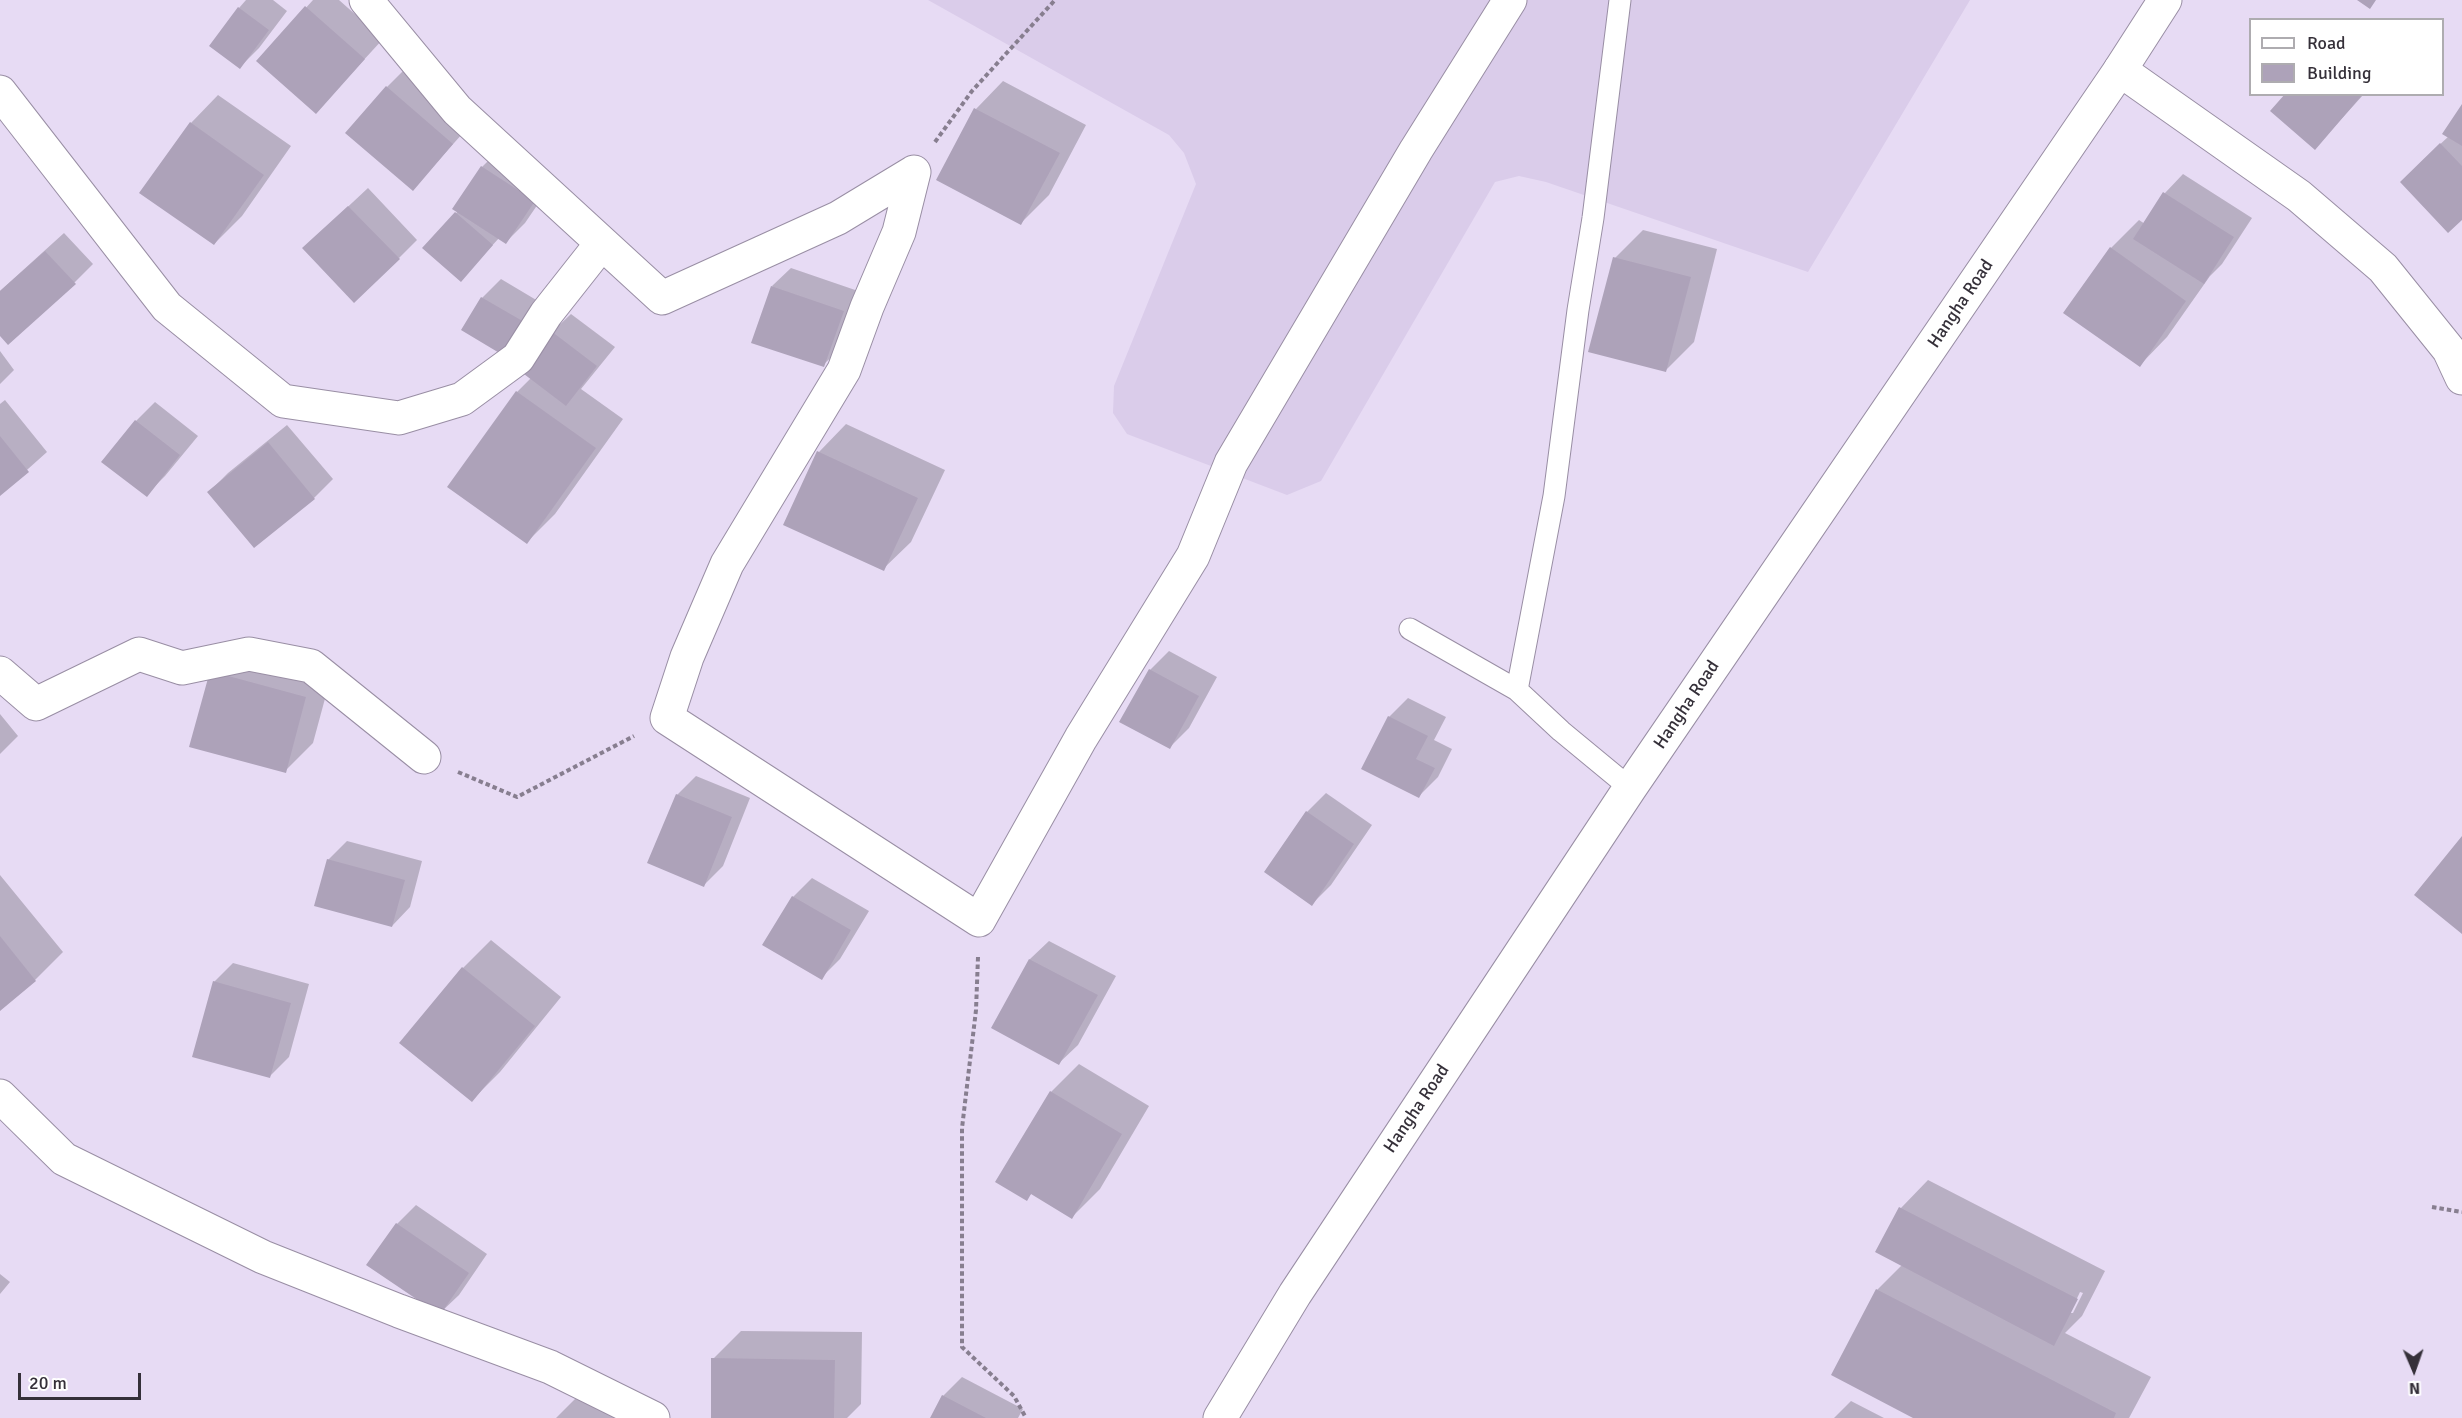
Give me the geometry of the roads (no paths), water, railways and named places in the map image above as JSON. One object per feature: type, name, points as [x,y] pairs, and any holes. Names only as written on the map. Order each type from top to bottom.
[{"type":"main road","points":[[366,0],[457,110],[662,298],[838,218],[914,172],[899,232],[844,370],[727,564],[687,657],[667,718],[979,920],[1081,738],[1193,556],[1231,464],[1416,150],[1510,0]]},
{"type":"main road","name":"Hangha Road","points":[[1220,1418],[1295,1294],[1630,788],[2120,70],[2165,0]]},
{"type":"main road","points":[[2120,70],[2299,196],[2383,268],[2449,350],[2462,378]]},
{"type":"main road","points":[[0,92],[167,308],[283,401],[399,418],[462,399],[518,358],[546,314],[602,243]]},
{"type":"main road","points":[[0,672],[36,704],[139,654],[182,668],[249,654],[311,666],[424,757]]},
{"type":"main road","points":[[0,1096],[64,1159],[263,1257],[550,1367],[653,1418]]},
{"type":"lane","points":[[1517,690],[1554,496],[1578,310],[1593,218],[1620,0]]},
{"type":"lane","points":[[1410,629],[1517,690],[1630,788]]}]
